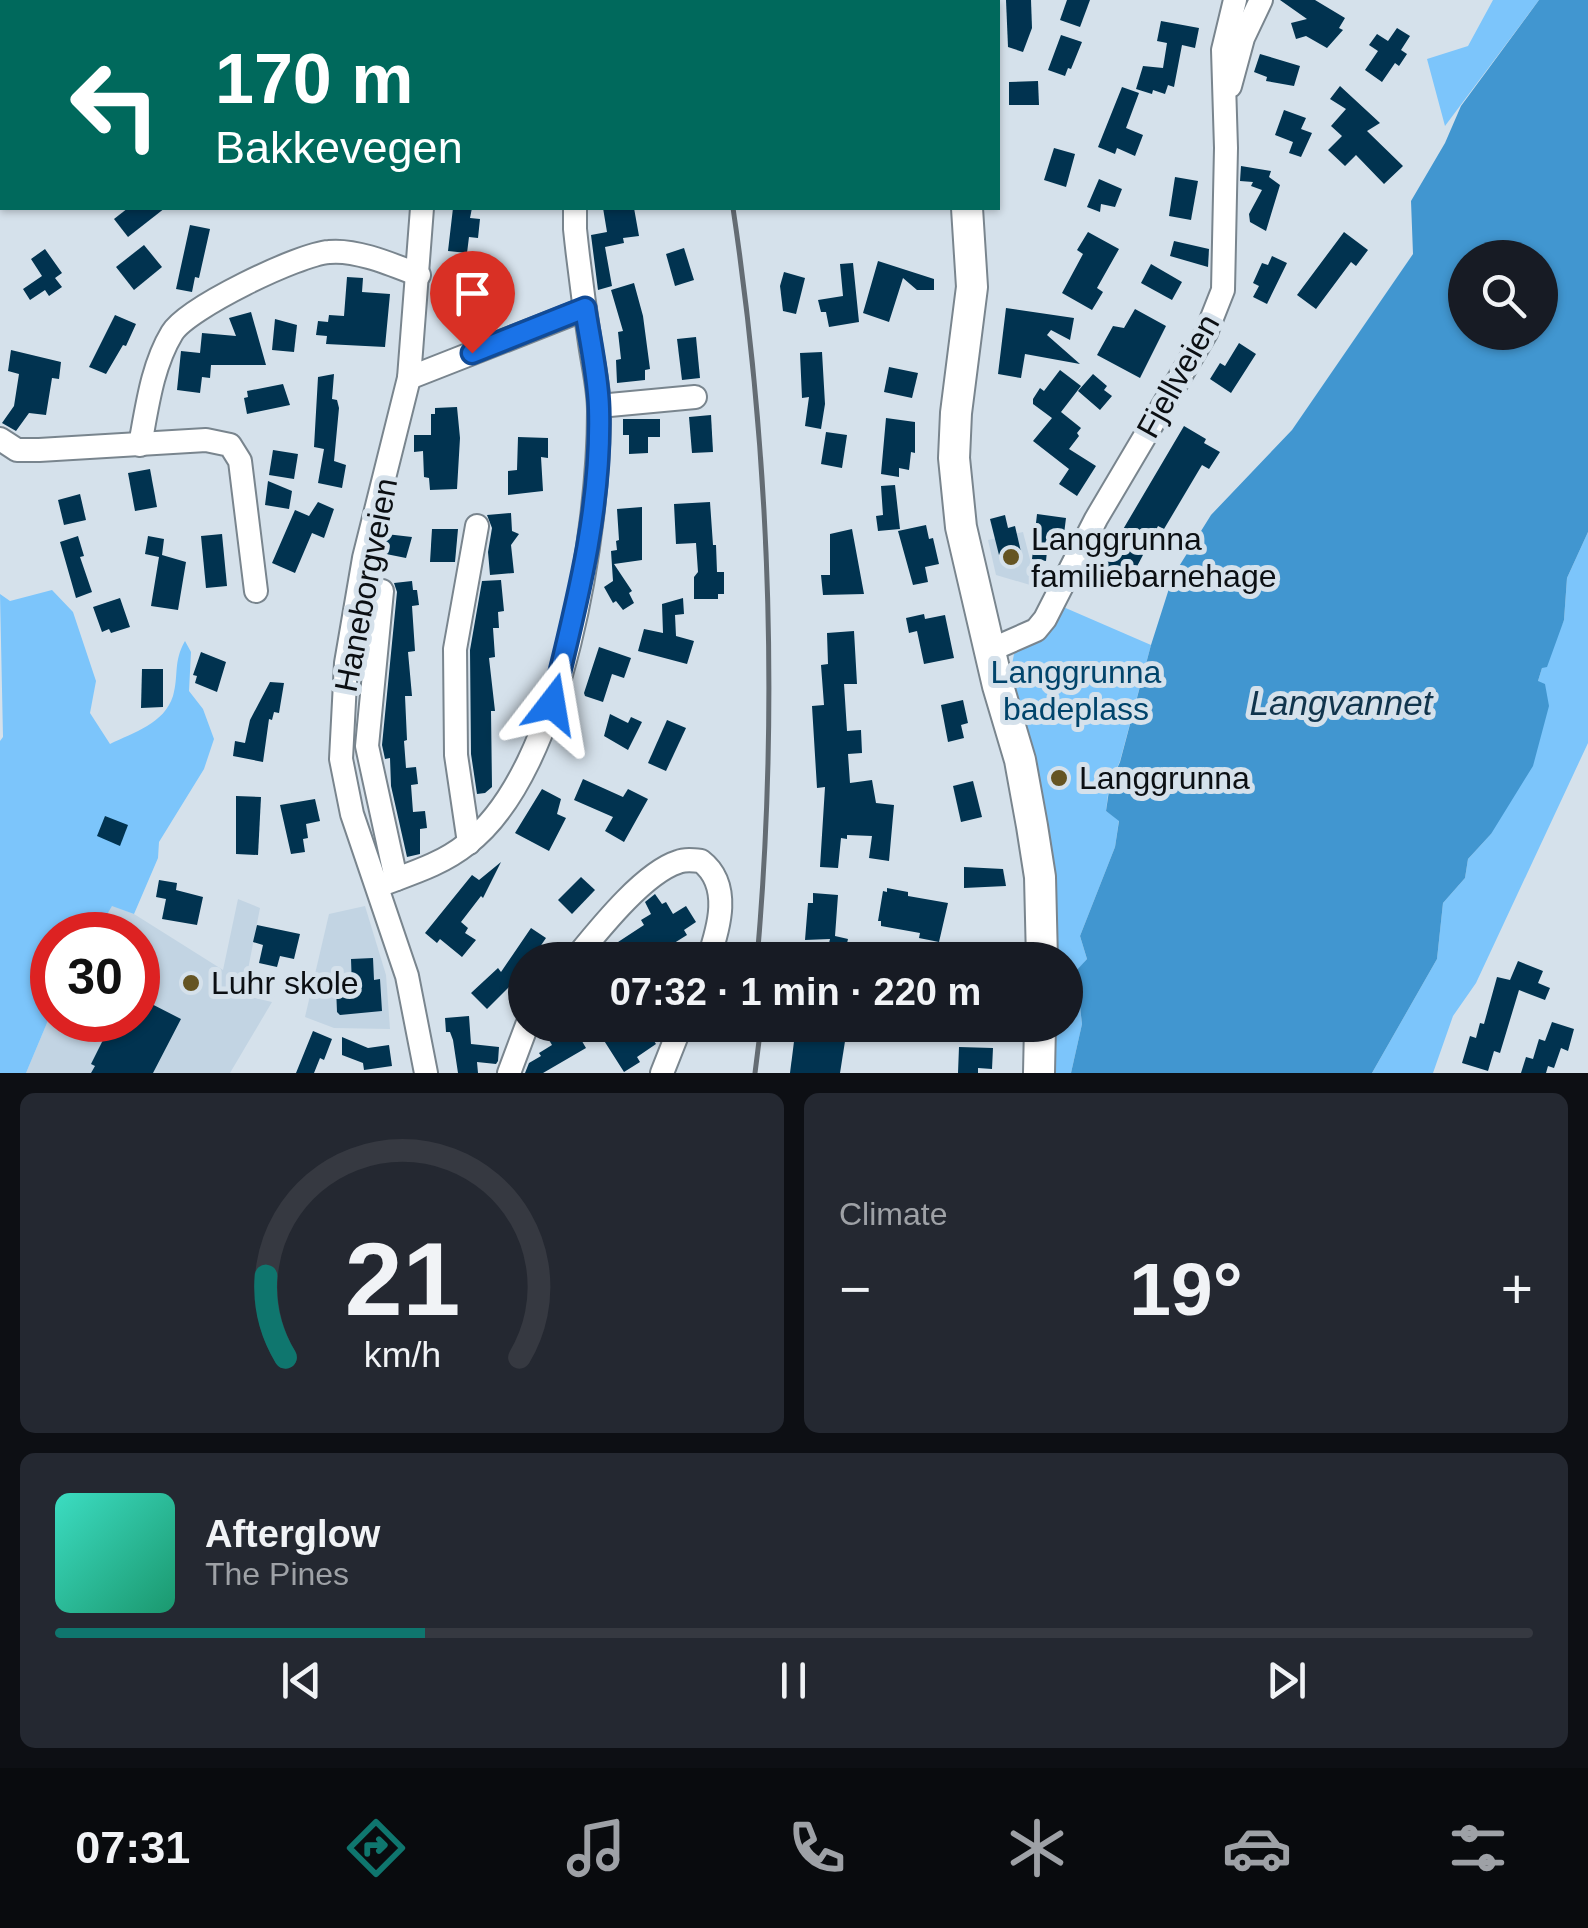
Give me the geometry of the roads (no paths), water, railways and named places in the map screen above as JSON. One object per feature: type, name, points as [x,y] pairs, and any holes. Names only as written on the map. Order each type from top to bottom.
[{"type":"main road","points":[[967,210],[972,287],[954,458],[959,500],[997,620],[994,651],[1040,877],[1042,942]]},
{"type":"main road","points":[[1039,1073],[1040,1042]]},
{"type":"street","name":"Fjellveien","points":[[994,651],[1036,630],[1045,619],[1096,519],[1206,332],[1223,290],[1223,50],[1235,0]]},
{"type":"street","points":[[1225,102],[1243,38],[1260,0]]},
{"type":"street","name":"Haneborgveien","points":[[422,210],[410,378],[364,558],[342,698],[342,758],[345,786],[387,882],[426,1073]]},
{"type":"street","points":[[382,591],[367,746],[387,882],[437,864],[469,844],[507,801],[533,757],[552,704],[584,574],[596,498],[599,406],[575,210]]},
{"type":"street","points":[[140,445],[153,382],[174,330],[210,303],[309,256],[331,251],[419,275]]},
{"type":"street","points":[[410,378],[585,308]]},
{"type":"street","points":[[599,406],[695,397]]},
{"type":"street","points":[[0,439],[18,450],[224,442],[235,450],[240,461],[256,591]]},
{"type":"street","points":[[469,844],[456,755],[456,650],[477,526]]},
{"type":"street","points":[[590,942],[658,872],[682,860],[701,861],[717,877],[720,906],[712,942]]},
{"type":"street","points":[[510,1073],[521,1042]]},
{"type":"street","points":[[662,1073],[674,1042]]},
{"type":"water","name":"Langvannet","points":[[1539,0],[1588,0],[1588,532],[1567,578],[1564,620],[1538,681],[1545,684],[1549,706],[1533,766],[1491,834],[1468,859],[1465,878],[1443,903],[1437,959],[1372,1073],[1071,1073],[1078,1042],[1083,1042],[1083,963],[1087,959],[1080,936],[1115,847],[1119,821],[1106,811],[1110,784],[1120,762],[1173,576],[1211,515],[1292,430],[1413,254],[1411,201],[1445,143],[1461,106]]},
{"type":"railway","points":[[733,210],[755,395],[767,583],[768,772],[758,942]]},
{"type":"railway","points":[[755,1073],[759,1042]]},
{"type":"place","name":"Langgrunna familiebarnehage","points":[[1011,557]]},
{"type":"place","name":"Langgrunna","points":[[1059,778]]},
{"type":"place","name":"Luhr skole","points":[[191,983]]},
{"type":"park label","name":"Langgrunna badeplass","points":[[1076,690]]}]
